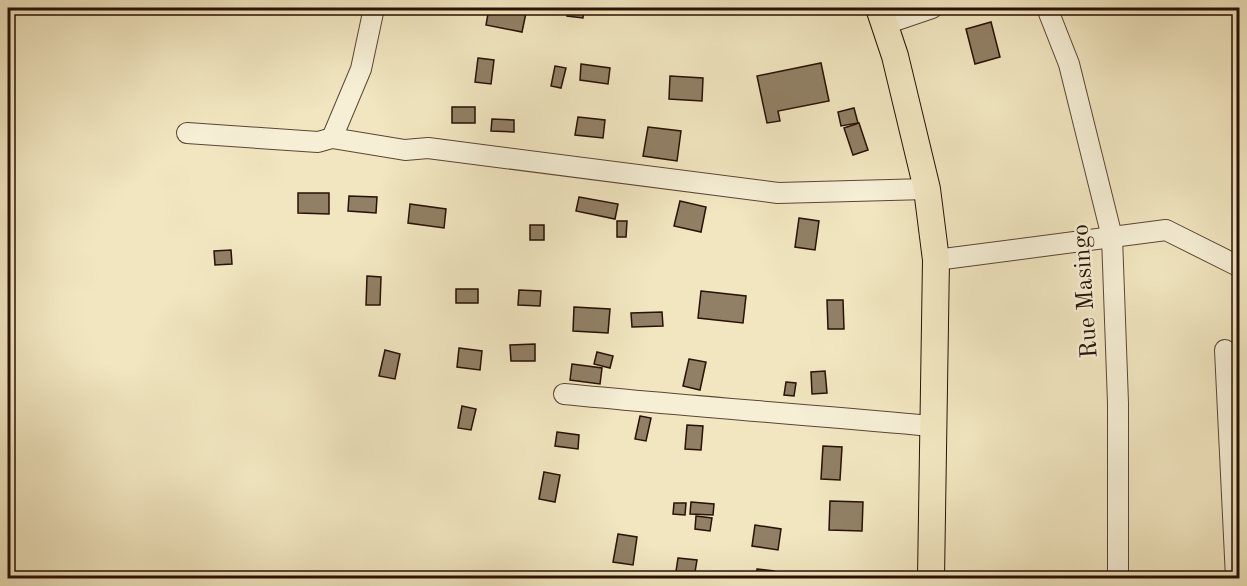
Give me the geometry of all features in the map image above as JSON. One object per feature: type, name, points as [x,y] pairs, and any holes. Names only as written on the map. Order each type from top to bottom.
[{"type":"main road","points":[[882,16],[927,189],[936,260],[931,579]]},
{"type":"street","points":[[332,138],[361,69],[374,8]]},
{"type":"street","points":[[882,16],[933,8]]},
{"type":"street","name":"Rue Masingo","points":[[1047,8],[1069,64],[1112,237],[1118,404],[1118,579]]},
{"type":"street","points":[[187,133],[318,142],[332,138],[405,150],[428,148],[778,193],[927,189]]},
{"type":"street","points":[[936,260],[1166,230],[1239,267]]},
{"type":"street","points":[[1225,350],[1236,579]]},
{"type":"street","points":[[564,394],[933,426]]},
{"type":"building","points":[[489,8],[527,8],[522,32],[486,25]]},
{"type":"building","points":[[568,8],[584,8],[583,18],[567,16]]},
{"type":"building","points":[[991,22],[1000,57],[975,64],[966,29]]},
{"type":"building","points":[[478,58],[494,60],[491,84],[475,82]]},
{"type":"building","points":[[821,63],[829,101],[778,111],[780,121],[767,123],[757,76]]},
{"type":"building","points":[[581,64],[610,68],[608,84],[580,80]]},
{"type":"building","points":[[555,66],[566,68],[561,88],[551,86]]},
{"type":"building","points":[[670,76],[703,78],[702,101],[669,99]]},
{"type":"building","points":[[452,107],[475,107],[475,123],[452,123]]},
{"type":"building","points":[[854,108],[858,123],[841,126],[838,112]]},
{"type":"building","points":[[578,117],[605,120],[603,138],[575,135]]},
{"type":"building","points":[[492,119],[514,120],[514,132],[491,131]]},
{"type":"building","points":[[859,123],[868,150],[853,155],[844,128]]},
{"type":"building","points":[[648,127],[681,131],[677,161],[643,156]]},
{"type":"building","points":[[298,193],[329,193],[329,214],[298,213]]},
{"type":"building","points":[[349,196],[377,197],[376,213],[348,211]]},
{"type":"building","points":[[579,197],[618,204],[615,219],[576,211]]},
{"type":"building","points":[[680,201],[706,207],[701,232],[674,226]]},
{"type":"building","points":[[410,204],[446,209],[444,228],[408,223]]},
{"type":"building","points":[[799,218],[819,221],[815,250],[795,247]]},
{"type":"building","points":[[617,221],[627,221],[626,237],[617,237]]},
{"type":"building","points":[[530,225],[544,225],[544,240],[530,240]]},
{"type":"building","points":[[231,250],[232,264],[215,265],[214,251]]},
{"type":"building","points":[[367,276],[381,277],[380,305],[366,305]]},
{"type":"building","points":[[456,289],[478,289],[478,303],[456,303]]},
{"type":"building","points":[[519,290],[541,291],[540,306],[518,305]]},
{"type":"building","points":[[701,291],[746,296],[743,323],[698,318]]},
{"type":"building","points":[[827,300],[843,300],[844,329],[828,329]]},
{"type":"building","points":[[574,307],[610,309],[608,333],[573,331]]},
{"type":"building","points":[[662,312],[663,326],[632,327],[631,313]]},
{"type":"building","points":[[535,344],[535,361],[511,361],[510,345]]},
{"type":"building","points":[[459,348],[482,351],[480,370],[457,367]]},
{"type":"building","points":[[385,350],[400,354],[395,379],[379,376]]},
{"type":"building","points":[[597,352],[613,356],[610,368],[594,364]]},
{"type":"building","points":[[689,359],[706,362],[700,390],[683,386]]},
{"type":"building","points":[[572,364],[602,368],[600,384],[570,380]]},
{"type":"building","points":[[825,371],[827,393],[812,394],[811,372]]},
{"type":"building","points":[[786,382],[796,383],[794,396],[784,395]]},
{"type":"building","points":[[462,406],[476,409],[471,430],[458,428]]},
{"type":"building","points":[[640,416],[651,418],[646,441],[635,439]]},
{"type":"building","points":[[687,425],[703,426],[701,450],[685,449]]},
{"type":"building","points":[[557,432],[579,435],[578,449],[555,446]]},
{"type":"building","points":[[823,446],[842,447],[840,480],[821,479]]},
{"type":"building","points":[[544,472],[560,475],[555,502],[539,499]]},
{"type":"building","points":[[830,501],[863,502],[862,531],[829,530]]},
{"type":"building","points":[[691,502],[714,504],[713,515],[690,514]]},
{"type":"building","points":[[674,503],[686,503],[685,515],[673,514]]},
{"type":"building","points":[[696,516],[712,518],[710,531],[695,529]]},
{"type":"building","points":[[755,525],[781,529],[778,550],[752,546]]},
{"type":"building","points":[[618,534],[637,537],[633,565],[613,562]]},
{"type":"building","points":[[678,558],[697,560],[694,578],[675,578]]},
{"type":"building","points":[[757,569],[774,571],[773,578],[756,578]]}]
